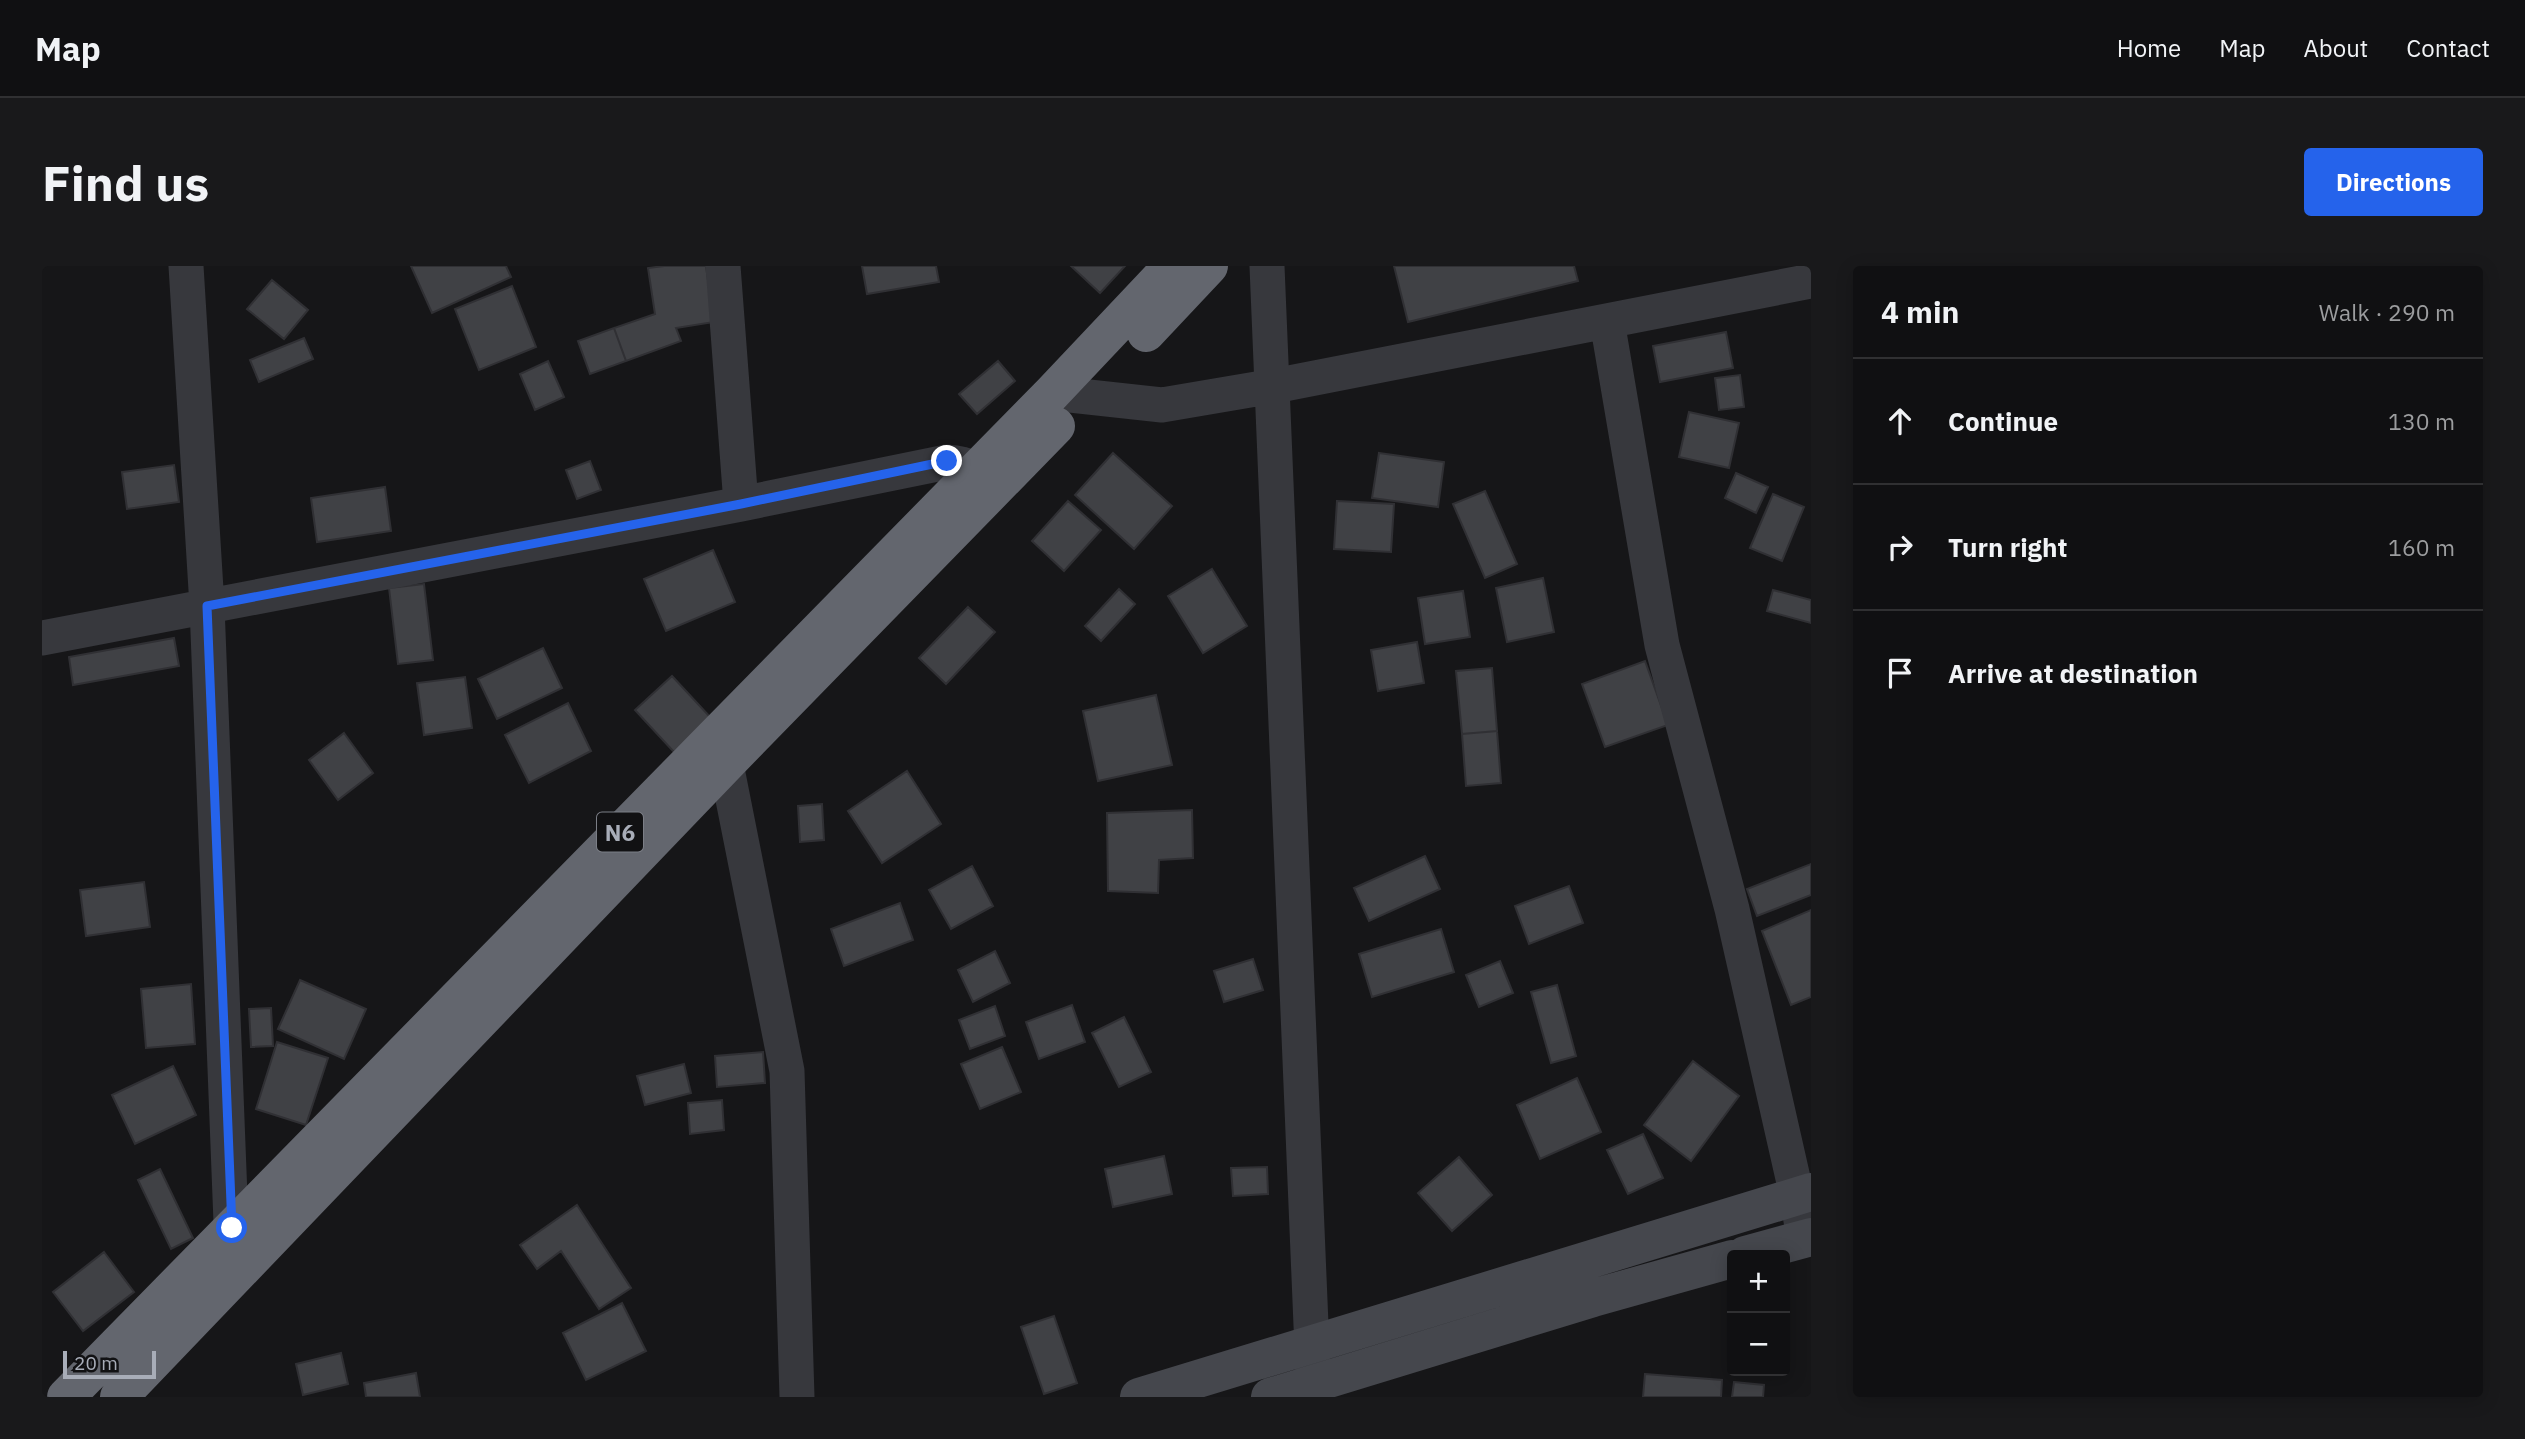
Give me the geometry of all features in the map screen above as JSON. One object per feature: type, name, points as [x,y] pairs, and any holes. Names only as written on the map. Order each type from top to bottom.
[{"type":"highway","name":"N6","points":[[1068,396],[1172,266]]},
{"type":"highway","name":"N6","points":[[66,1397],[232,1228],[1068,396],[1209,266]]},
{"type":"highway","name":"N6","points":[[119,1397],[726,764],[987,478]]},
{"type":"main road","points":[[1139,1397],[1804,1194]]},
{"type":"main road","points":[[1764,1250],[1808,1238]]},
{"type":"main road","points":[[1270,1397],[1314,1390],[1593,1298],[1727,1260]]},
{"type":"street","points":[[186,266],[207,606],[234,1279]]},
{"type":"street","points":[[723,266],[741,504]]},
{"type":"street","points":[[1267,266],[1314,1390]]},
{"type":"street","points":[[1068,396],[1163,405],[1274,386],[1811,281]]},
{"type":"street","points":[[1606,321],[1662,645],[1804,1194],[1808,1238]]},
{"type":"street","points":[[42,638],[741,504],[947,461],[963,462],[987,478]]},
{"type":"street","points":[[726,764],[787,1071],[797,1397]]},
{"type":"building","points":[[411,266],[506,266],[511,277],[432,313]]},
{"type":"building","points":[[706,266],[714,322],[676,328],[681,341],[626,361],[614,328],[655,314],[648,268]]},
{"type":"building","points":[[862,266],[936,266],[939,282],[867,294]]},
{"type":"building","points":[[1071,266],[1125,266],[1100,293]]},
{"type":"building","points":[[1394,266],[1574,266],[1578,281],[1408,322]]},
{"type":"building","points":[[272,280],[308,310],[284,339],[247,309]]},
{"type":"building","points":[[512,286],[536,347],[479,370],[455,309]]},
{"type":"building","points":[[614,328],[626,361],[590,374],[578,341]]},
{"type":"building","points":[[1726,332],[1733,368],[1660,382],[1653,346]]},
{"type":"building","points":[[304,338],[313,359],[259,382],[250,360]]},
{"type":"building","points":[[548,361],[564,397],[535,410],[520,374]]},
{"type":"building","points":[[998,361],[1015,381],[977,414],[959,394]]},
{"type":"building","points":[[1740,375],[1744,407],[1719,410],[1715,378]]},
{"type":"building","points":[[1689,412],[1739,423],[1729,468],[1679,457]]},
{"type":"building","points":[[1113,453],[1172,506],[1134,549],[1075,495]]},
{"type":"building","points":[[1379,453],[1444,462],[1438,507],[1372,498]]},
{"type":"building","points":[[590,461],[601,490],[577,499],[566,470]]},
{"type":"building","points":[[174,465],[179,502],[127,509],[122,472]]},
{"type":"building","points":[[1736,473],[1768,487],[1756,513],[1725,498]]},
{"type":"building","points":[[385,487],[391,531],[317,542],[311,498]]},
{"type":"building","points":[[1485,491],[1517,564],[1485,578],[1453,504]]},
{"type":"building","points":[[1773,494],[1804,507],[1782,561],[1750,548]]},
{"type":"building","points":[[1068,501],[1101,530],[1064,571],[1032,541]]},
{"type":"building","points":[[1337,501],[1394,504],[1391,552],[1334,549]]},
{"type":"building","points":[[713,550],[735,602],[666,631],[644,579]]},
{"type":"building","points":[[1212,569],[1247,626],[1203,653],[1168,596]]},
{"type":"building","points":[[1543,578],[1554,632],[1507,642],[1496,588]]},
{"type":"building","points":[[424,584],[433,660],[398,664],[389,588]]},
{"type":"building","points":[[1119,589],[1135,604],[1101,641],[1085,626]]},
{"type":"building","points":[[1773,590],[1811,600],[1811,623],[1767,611]]},
{"type":"building","points":[[1463,591],[1470,637],[1425,644],[1418,598]]},
{"type":"building","points":[[968,607],[995,632],[946,684],[919,658]]},
{"type":"building","points":[[174,638],[179,666],[73,685],[69,657]]},
{"type":"building","points":[[1417,642],[1424,683],[1378,691],[1371,650]]},
{"type":"building","points":[[543,648],[562,688],[497,719],[478,679]]},
{"type":"building","points":[[1645,661],[1668,725],[1605,747],[1582,684]]},
{"type":"building","points":[[1492,668],[1497,731],[1462,734],[1456,671]]},
{"type":"building","points":[[672,676],[711,718],[674,752],[635,710]]},
{"type":"building","points":[[465,677],[472,728],[424,735],[417,683]]},
{"type":"building","points":[[1156,695],[1172,765],[1098,781],[1083,711]]},
{"type":"building","points":[[568,703],[591,751],[529,783],[505,735]]},
{"type":"building","points":[[1497,731],[1501,783],[1466,786],[1462,734]]},
{"type":"building","points":[[344,733],[373,773],[338,800],[309,760]]},
{"type":"building","points":[[907,771],[941,824],[882,863],[848,811]]},
{"type":"building","points":[[822,804],[824,840],[800,842],[798,806]]},
{"type":"building","points":[[1192,810],[1193,858],[1159,860],[1158,893],[1108,891],[1107,813]]},
{"type":"building","points":[[1425,856],[1440,889],[1369,921],[1354,888]]},
{"type":"building","points":[[1811,864],[1811,895],[1757,916],[1747,889]]},
{"type":"building","points":[[972,866],[993,906],[951,929],[929,890]]},
{"type":"building","points":[[144,882],[150,927],[86,936],[80,890]]},
{"type":"building","points":[[1569,886],[1583,923],[1529,944],[1515,906]]},
{"type":"building","points":[[900,903],[913,940],[844,966],[831,929]]},
{"type":"building","points":[[1811,910],[1811,997],[1791,1005],[1762,931]]},
{"type":"building","points":[[1441,929],[1454,972],[1372,997],[1359,954]]},
{"type":"building","points":[[995,951],[1010,983],[973,1002],[958,970]]},
{"type":"building","points":[[1253,959],[1263,990],[1224,1002],[1214,971]]},
{"type":"building","points":[[1500,961],[1513,993],[1479,1007],[1466,975]]},
{"type":"building","points":[[300,980],[366,1009],[344,1059],[278,1029]]},
{"type":"building","points":[[191,984],[195,1044],[146,1048],[141,989]]},
{"type":"building","points":[[1557,985],[1576,1056],[1551,1063],[1531,992]]},
{"type":"building","points":[[1072,1005],[1085,1042],[1039,1059],[1026,1022]]},
{"type":"building","points":[[995,1006],[1005,1036],[970,1049],[959,1020]]},
{"type":"building","points":[[271,1008],[273,1046],[251,1047],[249,1009]]},
{"type":"building","points":[[1124,1017],[1151,1072],[1119,1087],[1092,1033]]},
{"type":"building","points":[[277,1042],[328,1058],[306,1125],[256,1109]]},
{"type":"building","points":[[1002,1047],[1021,1092],[980,1109],[961,1064]]},
{"type":"building","points":[[763,1052],[765,1083],[717,1087],[715,1056]]},
{"type":"building","points":[[1693,1061],[1739,1096],[1691,1161],[1644,1125]]},
{"type":"building","points":[[684,1064],[691,1093],[645,1105],[637,1076]]},
{"type":"building","points":[[173,1066],[196,1115],[135,1144],[112,1095]]},
{"type":"building","points":[[1577,1078],[1601,1132],[1540,1159],[1517,1105]]},
{"type":"building","points":[[722,1100],[724,1130],[690,1134],[688,1103]]},
{"type":"building","points":[[1643,1134],[1663,1178],[1628,1194],[1607,1150]]},
{"type":"building","points":[[1164,1156],[1172,1194],[1113,1207],[1105,1169]]},
{"type":"building","points":[[1459,1157],[1492,1195],[1452,1231],[1418,1193]]},
{"type":"building","points":[[1267,1167],[1268,1194],[1233,1196],[1231,1168]]},
{"type":"building","points":[[160,1169],[193,1238],[171,1249],[138,1180]]},
{"type":"building","points":[[577,1205],[631,1288],[599,1309],[561,1251],[537,1269],[520,1245]]},
{"type":"building","points":[[104,1252],[134,1292],[83,1331],[53,1292]]},
{"type":"building","points":[[622,1303],[646,1351],[586,1380],[563,1333]]},
{"type":"building","points":[[1054,1316],[1077,1383],[1044,1394],[1021,1327]]},
{"type":"building","points":[[341,1353],[348,1384],[303,1395],[296,1364]]},
{"type":"building","points":[[416,1373],[420,1397],[366,1397],[364,1383]]},
{"type":"building","points":[[1645,1374],[1722,1380],[1721,1397],[1643,1397]]},
{"type":"building","points":[[1734,1382],[1764,1385],[1763,1397],[1732,1397]]},
{"type":"route","points":[[232,1228],[207,606],[741,504],[947,461]]}]
